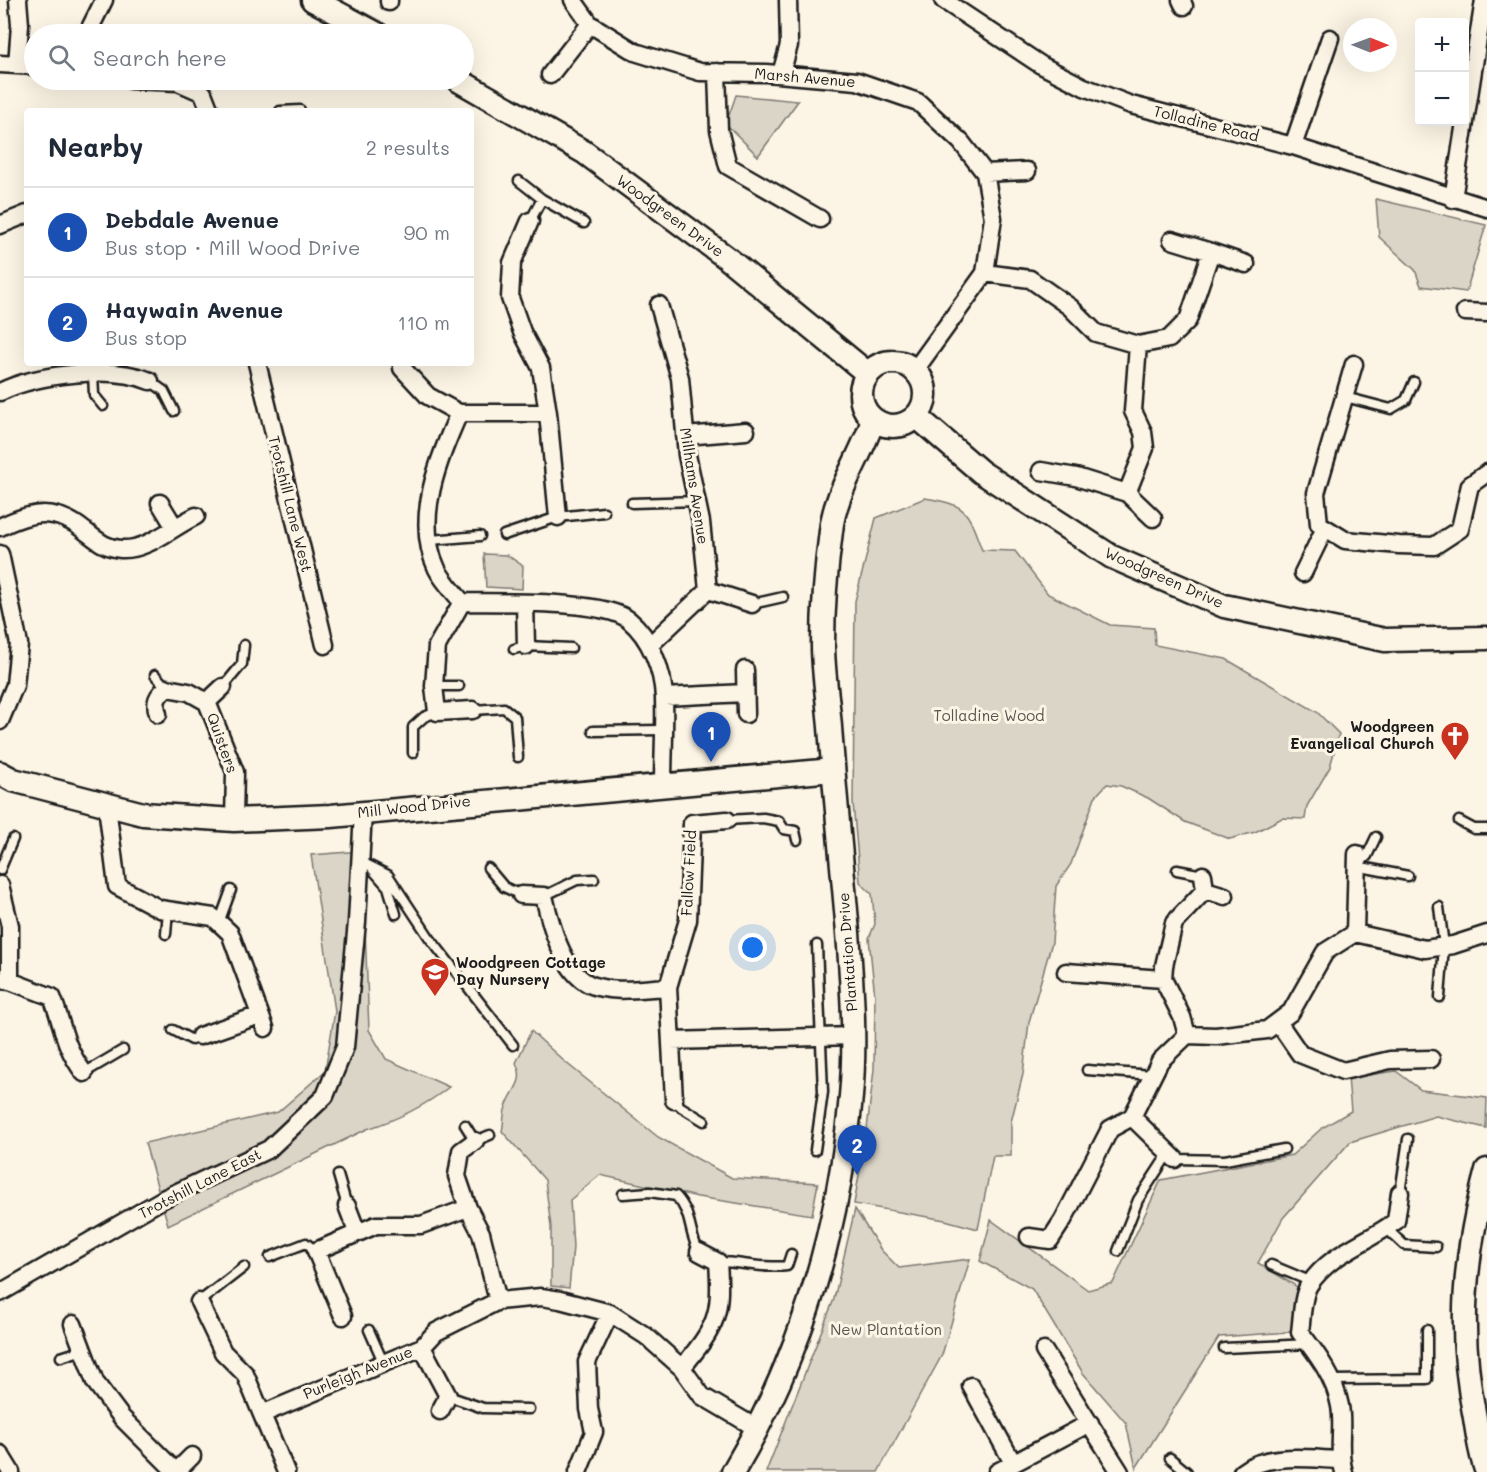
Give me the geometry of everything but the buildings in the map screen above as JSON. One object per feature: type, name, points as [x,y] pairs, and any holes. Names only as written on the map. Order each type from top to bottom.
[{"type":"street","points":[[17,65],[21,25],[18,0]]},
{"type":"street","points":[[92,24],[104,0]]},
{"type":"street","points":[[314,0],[358,24]]},
{"type":"street","name":"Marsh Avenue","points":[[573,0],[590,24],[635,52],[700,72],[781,74],[857,81],[918,102],[961,142],[985,173],[993,218],[985,273],[915,370]]},
{"type":"street","points":[[781,74],[789,45],[788,0]]},
{"type":"street","name":"Tolladine Road","points":[[943,0],[1041,65],[1084,87],[1131,105],[1293,146],[1487,208]]},
{"type":"street","points":[[1453,199],[1484,0]]},
{"type":"street","points":[[550,75],[590,24]]},
{"type":"street","points":[[1293,146],[1330,38]]},
{"type":"street","points":[[0,64],[24,65]]},
{"type":"street","points":[[717,72],[718,130],[728,166],[820,219]]},
{"type":"street","name":"Woodgreen Drive","points":[[474,89],[584,153],[727,258],[867,373]]},
{"type":"street","points":[[204,90],[209,108]]},
{"type":"street","points":[[985,173],[1027,171]]},
{"type":"street","points":[[0,223],[24,215]]},
{"type":"street","points":[[530,221],[512,263],[510,298],[522,332],[542,368],[558,517]]},
{"type":"street","points":[[1172,240],[1246,264]]},
{"type":"street","points":[[985,273],[1030,279],[1070,307],[1096,333],[1138,345],[1169,339],[1188,320],[1211,252]]},
{"type":"street","name":"Millhams Avenue","points":[[659,305],[680,378],[685,436],[697,501],[708,590]]},
{"type":"street","points":[[1465,312],[1487,312]]},
{"type":"street","points":[[1127,493],[1145,448],[1143,432],[1132,411],[1138,345]]},
{"type":"street","points":[[902,362],[915,370],[925,387],[924,403],[916,416],[902,425],[884,425],[873,420],[862,404],[860,388],[867,373],[881,363],[902,362]]},
{"type":"street","points":[[1354,364],[1316,493],[1319,524],[1345,540],[1434,546],[1460,529],[1470,485],[1487,473]]},
{"type":"street","name":"Trotshill Lane West","points":[[258,366],[325,645]]},
{"type":"street","points":[[402,366],[428,396],[459,413],[548,412]]},
{"type":"street","points":[[0,392],[24,383],[134,368],[150,381]]},
{"type":"street","points":[[459,413],[431,489],[430,540],[437,568],[462,602]]},
{"type":"street","name":"Woodgreen Drive","points":[[916,416],[981,472],[1112,557],[1224,606],[1385,640],[1487,638]]},
{"type":"street","name":"Plantation Drive","points":[[733,1472],[775,1395],[795,1344],[824,1254],[836,1206],[852,1094],[853,1036],[848,934],[823,645],[831,531],[845,482],[865,444],[873,420]]},
{"type":"street","points":[[685,436],[746,431]]},
{"type":"street","points":[[1041,471],[1076,477],[1127,493],[1153,518]]},
{"type":"street","points":[[160,503],[174,526]]},
{"type":"street","points":[[0,527],[32,514],[59,514],[78,524],[103,545],[121,549],[141,548],[174,526],[196,516]]},
{"type":"street","points":[[1303,573],[1325,528]]},
{"type":"street","points":[[0,554],[7,609],[19,644],[15,685],[0,721]]},
{"type":"street","points":[[650,645],[708,590],[752,604]]},
{"type":"street","points":[[462,602],[588,607],[628,619],[650,645],[659,670],[664,697],[663,785]]},
{"type":"street","points":[[462,602],[437,646],[434,686],[436,712],[473,710]]},
{"type":"street","points":[[520,648],[525,603]]},
{"type":"street","points":[[746,670],[746,714]]},
{"type":"street","name":"Quisters","points":[[207,702],[223,687]]},
{"type":"street","points":[[158,714],[155,705],[159,694],[166,688]]},
{"type":"street","name":"Quisters","points":[[166,688],[189,692],[207,702],[235,772],[234,820]]},
{"type":"street","points":[[664,697],[745,693]]},
{"type":"street","name":"Mill Wood Drive","points":[[0,773],[13,780],[144,814],[234,820],[363,812],[833,770]]},
{"type":"street","points":[[107,806],[117,886],[160,909],[213,917],[230,933],[263,1021],[200,1036]]},
{"type":"street","name":"Trotshill Lane East","points":[[0,1293],[165,1198],[269,1149],[325,1096],[345,1047],[364,863],[363,812]]},
{"type":"street","name":"Fallow Field","points":[[674,1100],[668,987],[688,920],[692,823],[727,820]]},
{"type":"street","points":[[1355,933],[1357,860]]},
{"type":"street","points":[[1187,1035],[1182,1017],[1163,979],[1174,924],[1204,883],[1225,896]]},
{"type":"street","points":[[0,885],[10,926],[5,981],[52,997],[60,1016],[65,1042],[84,1072]]},
{"type":"street","points":[[521,895],[544,896],[551,930],[574,972],[589,984],[612,988],[668,987]]},
{"type":"street","points":[[1029,1237],[1050,1240],[1110,1129],[1132,1117],[1160,1061],[1187,1035],[1216,1036],[1267,1030],[1291,1012],[1325,952],[1355,933],[1425,950],[1487,933]]},
{"type":"street","points":[[1066,972],[1163,979]]},
{"type":"street","points":[[1278,1022],[1300,1054],[1343,1071],[1390,1060],[1431,1059]]},
{"type":"street","points":[[671,1041],[853,1036]]},
{"type":"street","points":[[1132,1117],[1172,1156]]},
{"type":"street","points":[[483,1138],[461,1151],[457,1176],[468,1208],[481,1233],[498,1301]]},
{"type":"street","points":[[1487,1170],[1477,1207],[1466,1278],[1463,1345],[1478,1396],[1487,1472]]},
{"type":"street","points":[[1242,1472],[1249,1467],[1286,1458],[1342,1466],[1340,1406],[1324,1363],[1300,1332],[1308,1287],[1342,1251],[1396,1221],[1400,1192]]},
{"type":"street","points":[[347,1206],[357,1232]]},
{"type":"street","points":[[343,1316],[316,1251],[375,1225],[421,1225],[468,1208]]},
{"type":"street","points":[[682,1368],[709,1335],[720,1300],[718,1262],[699,1252]]},
{"type":"street","name":"Purleigh Avenue","points":[[262,1414],[422,1347],[436,1332],[498,1301],[541,1298],[610,1313],[646,1336],[682,1368],[702,1396],[758,1429]]},
{"type":"street","points":[[199,1302],[223,1352],[245,1374],[286,1472]]},
{"type":"street","points":[[578,1472],[594,1432],[589,1409],[587,1362],[610,1313]]},
{"type":"street","points":[[73,1324],[95,1382],[122,1418],[176,1472],[192,1456]]},
{"type":"street","points":[[422,1347],[444,1403]]},
{"type":"street","points":[[1044,1351],[1120,1472]]},
{"type":"street","points":[[971,1386],[1013,1463]]},
{"type":"street","points":[[997,1472],[1090,1423]]},
{"type":"street","points":[[0,1454],[10,1472]]},
{"type":"lane","points":[[519,181],[543,199],[584,223]]},
{"type":"lane","points":[[530,221],[543,199]]},
{"type":"lane","points":[[93,373],[94,394],[104,406]]},
{"type":"lane","points":[[150,381],[164,391],[174,411]]},
{"type":"lane","points":[[1345,397],[1391,409],[1406,400],[1414,382]]},
{"type":"lane","points":[[632,503],[697,501]]},
{"type":"lane","points":[[504,535],[558,517],[604,512]]},
{"type":"lane","points":[[430,540],[480,536]]},
{"type":"lane","points":[[752,604],[783,597]]},
{"type":"lane","points":[[223,687],[242,664],[244,645]]},
{"type":"lane","points":[[520,648],[571,648]]},
{"type":"lane","points":[[154,675],[166,688]]},
{"type":"lane","points":[[434,686],[459,686]]},
{"type":"lane","points":[[473,710],[504,708],[514,717],[518,757]]},
{"type":"lane","points":[[413,753],[413,727],[424,717],[436,712]]},
{"type":"lane","points":[[593,730],[662,730]]},
{"type":"lane","points":[[727,820],[764,818],[779,821],[784,829],[795,831],[797,840]]},
{"type":"lane","points":[[1459,821],[1474,829],[1487,829]]},
{"type":"lane","points":[[1357,860],[1367,856],[1376,837]]},
{"type":"lane","points":[[0,870],[13,839]]},
{"type":"lane","points":[[1357,860],[1408,876]]},
{"type":"lane","points":[[364,863],[388,887],[396,914]]},
{"type":"lane","points":[[364,863],[388,875],[429,937],[513,1046]]},
{"type":"lane","points":[[488,868],[504,887],[521,895]]},
{"type":"lane","points":[[1177,870],[1204,883]]},
{"type":"lane","points":[[544,896],[577,880],[594,879]]},
{"type":"lane","points":[[219,922],[231,890]]},
{"type":"lane","points":[[1439,907],[1444,946],[1440,997]]},
{"type":"lane","points":[[166,934],[168,910]]},
{"type":"lane","points":[[815,1150],[823,1092],[817,945]]},
{"type":"lane","points":[[173,1030],[192,1040],[200,1036]]},
{"type":"lane","points":[[84,1072],[123,1050]]},
{"type":"lane","points":[[1087,1070],[1152,1076]]},
{"type":"lane","points":[[674,1100],[704,1121]]},
{"type":"lane","points":[[465,1125],[483,1138]]},
{"type":"lane","points":[[1400,1192],[1408,1139]]},
{"type":"lane","points":[[1118,1251],[1138,1200],[1172,1156],[1225,1161],[1284,1149]]},
{"type":"lane","points":[[338,1176],[347,1206]]},
{"type":"lane","points":[[623,1194],[650,1192],[676,1196],[688,1209],[691,1236],[699,1252]]},
{"type":"lane","points":[[1386,1228],[1404,1245],[1436,1247]]},
{"type":"lane","points":[[270,1257],[306,1243],[316,1251]]},
{"type":"lane","points":[[718,1262],[743,1262],[773,1268],[787,1266],[790,1254]]},
{"type":"lane","points":[[1271,1265],[1312,1282]]},
{"type":"lane","points":[[199,1302],[244,1267]]},
{"type":"lane","points":[[369,1330],[384,1364]]},
{"type":"lane","points":[[1330,1380],[1426,1378],[1427,1330]]},
{"type":"lane","points":[[1224,1348],[1309,1344]]},
{"type":"lane","points":[[61,1358],[83,1350]]},
{"type":"lane","points":[[444,1403],[483,1408],[529,1409]]},
{"type":"lane","points":[[1170,1458],[1187,1472]]},
{"type":"green space","points":[[736,95],[798,101],[758,156],[726,124]]},
{"type":"green space","points":[[1376,199],[1486,225],[1466,292],[1421,286],[1415,270],[1379,237]]},
{"type":"green space","name":"Tolladine Wood","points":[[925,498],[950,504],[964,512],[973,526],[982,550],[1015,551],[1048,594],[1110,625],[1154,628],[1155,645],[1226,659],[1317,712],[1339,734],[1330,767],[1307,806],[1305,819],[1282,818],[1255,832],[1230,839],[1185,822],[1148,798],[1121,786],[1107,784],[1095,797],[1071,864],[1056,886],[1052,942],[1029,1022],[1023,1074],[1011,1122],[1011,1156],[993,1156],[978,1229],[945,1220],[854,1204],[867,1129],[874,1069],[875,997],[869,938],[875,924],[872,894],[860,882],[853,803],[855,601],[876,518]]},
{"type":"green space","points":[[484,554],[507,555],[523,566],[522,589],[486,587]]},
{"type":"green space","points":[[362,851],[369,1030],[386,1059],[449,1087],[410,1112],[367,1129],[168,1225],[145,1143],[278,1112],[325,1071],[335,1011],[311,855]]},
{"type":"green space","points":[[531,1031],[565,1062],[658,1137],[732,1178],[818,1183],[812,1215],[698,1197],[600,1175],[570,1200],[573,1247],[569,1288],[551,1286],[551,1227],[545,1180],[502,1131],[505,1110],[519,1081],[520,1075],[516,1063]]},
{"type":"green space","points":[[1396,1071],[1421,1090],[1487,1098],[1486,1128],[1436,1116],[1350,1142],[1283,1218],[1258,1263],[1301,1289],[1291,1332],[1219,1337],[1136,1468],[1126,1423],[1083,1373],[1032,1289],[980,1261],[991,1220],[1088,1290],[1113,1283],[1161,1180],[1292,1155],[1322,1128],[1351,1111],[1348,1078]]},
{"type":"green space","name":"New Plantation","points":[[855,1209],[881,1250],[899,1268],[970,1259],[942,1355],[878,1472],[766,1472],[834,1299]]},
{"type":"place","name":"Debdale Avenue","points":[[711,762]]},
{"type":"place","name":"Woodgreen Evangelical Church","points":[[1455,762]]},
{"type":"place","name":"Woodgreen Cottage Day Nursery","points":[[435,998]]},
{"type":"place","name":"Haywain Avenue","points":[[857,1175]]}]
